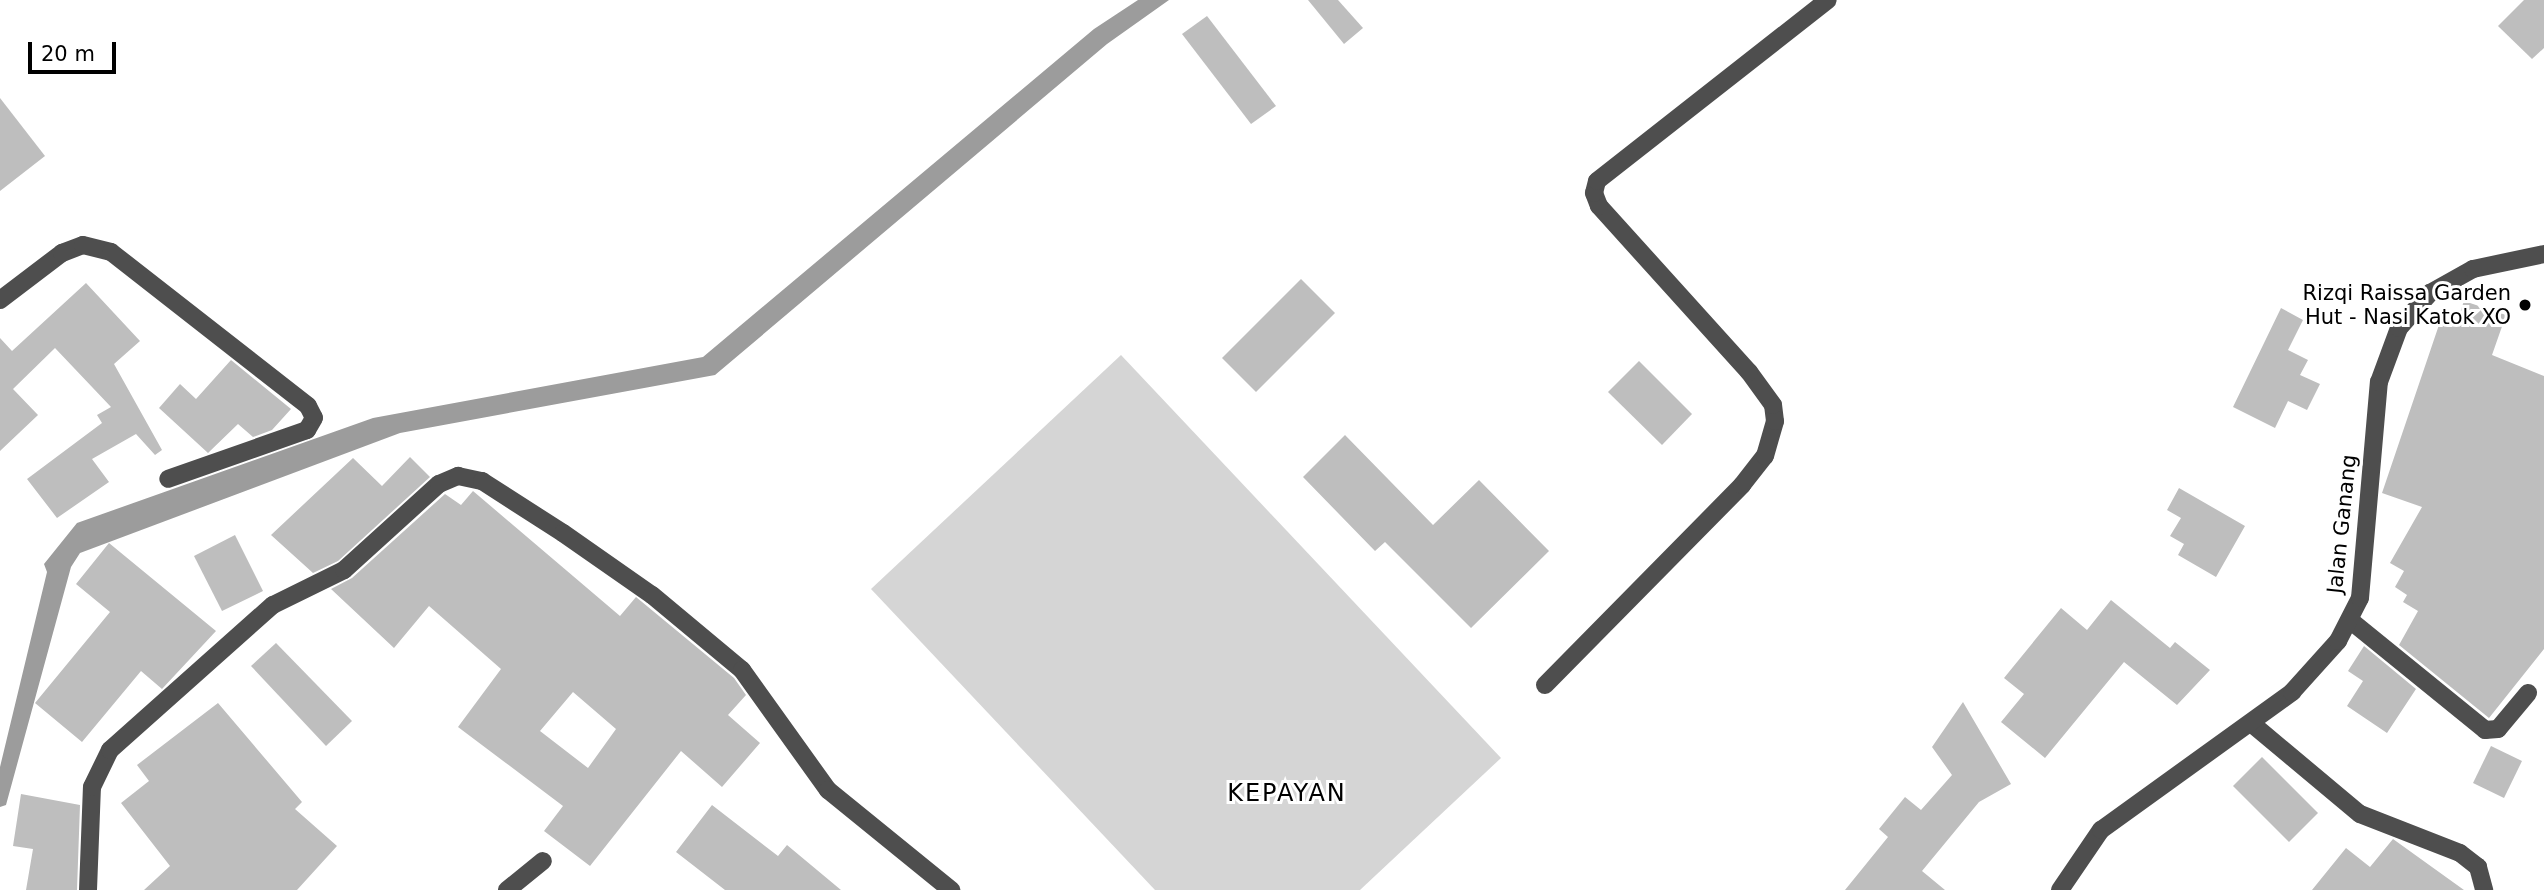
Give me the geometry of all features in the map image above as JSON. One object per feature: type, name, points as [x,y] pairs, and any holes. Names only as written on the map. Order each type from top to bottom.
[{"type":"street","points":[[1545,685],[1742,485],[1765,456],[1775,421],[1773,405],[1749,372],[1599,206],[1594,193],[1597,181],[1828,0]]},
{"type":"street","points":[[0,300],[62,253],[83,245],[111,252],[308,406],[314,418],[307,430],[168,479]]},
{"type":"street","name":"Jalan Ganang","points":[[2060,890],[2101,830],[2292,692],[2351,621],[2363,576],[2379,382],[2399,328],[2430,293],[2473,269],[2544,254]]},
{"type":"street","points":[[88,890],[92,787],[110,750],[272,604],[335,577],[439,484],[458,476],[482,481],[563,533],[652,595],[732,661],[828,790],[951,890]]},
{"type":"street","points":[[2351,621],[2485,730],[2498,729],[2528,693]]},
{"type":"street","points":[[2251,723],[2360,814],[2460,853],[2477,867],[2484,890]]},
{"type":"street","points":[[507,890],[543,861]]},
{"type":"shaded area","points":[[1138,0],[1169,0],[1107,44],[715,375],[400,433],[80,553],[71,567],[6,805],[0,807],[0,767],[47,572],[44,564],[77,523],[373,418],[703,357],[1094,29]]},
{"type":"shaded area","points":[[1121,355],[1501,758],[1360,890],[1155,890],[871,589]]},
{"type":"building","points":[[1308,0],[1338,0],[1363,28],[1344,44]]},
{"type":"building","points":[[2524,0],[2544,0],[2544,48],[2532,59],[2498,26]]},
{"type":"building","points":[[1207,16],[1276,106],[1251,124],[1182,34]]},
{"type":"building","points":[[0,98],[45,156],[0,191]]},
{"type":"building","points":[[1301,279],[1335,313],[1256,392],[1222,358]]},
{"type":"building","points":[[86,283],[140,341],[114,364],[162,450],[155,455],[136,434],[92,459],[109,482],[57,518],[27,479],[102,423],[97,415],[111,407],[55,348],[13,389],[38,415],[0,451],[0,338],[12,351]]},
{"type":"building","points":[[2464,301],[2506,315],[2492,355],[2544,376],[2544,649],[2489,718],[2399,645],[2418,611],[2403,602],[2407,595],[2395,587],[2404,571],[2390,563],[2422,507],[2382,493],[2442,316],[2457,321]]},
{"type":"building","points":[[2281,308],[2303,320],[2288,350],[2308,360],[2300,375],[2320,384],[2307,410],[2288,401],[2275,428],[2233,407]]},
{"type":"building","points":[[231,360],[291,409],[272,430],[253,437],[238,424],[208,453],[159,408],[180,384],[196,399]]},
{"type":"building","points":[[1639,361],[1692,414],[1662,445],[1608,392]]},
{"type":"building","points":[[1345,435],[1433,525],[1479,480],[1549,551],[1471,628],[1385,542],[1375,551],[1303,477]]},
{"type":"building","points":[[410,457],[430,477],[338,561],[313,573],[271,535],[353,458],[382,486]]},
{"type":"building","points":[[2179,488],[2245,526],[2216,577],[2178,555],[2184,544],[2170,536],[2181,518],[2167,510]]},
{"type":"building","points":[[473,491],[620,616],[636,597],[734,678],[746,695],[728,715],[760,743],[722,787],[681,751],[590,866],[544,831],[563,806],[458,727],[501,669],[429,606],[394,648],[331,589],[352,578],[445,494],[461,505]],"holes":[[[573,692],[616,729],[588,768],[540,731]]]},
{"type":"building","points":[[235,535],[263,591],[222,611],[194,556]]},
{"type":"building","points":[[109,543],[216,631],[162,689],[141,671],[82,742],[35,703],[110,612],[76,584]]},
{"type":"building","points":[[2111,600],[2170,648],[2175,642],[2210,670],[2177,705],[2124,662],[2045,758],[2001,722],[2024,694],[2004,678],[2061,608],[2087,630]]},
{"type":"building","points":[[276,643],[352,721],[326,746],[251,666]]},
{"type":"building","points":[[2364,646],[2416,689],[2387,733],[2347,706],[2363,681],[2348,671]]},
{"type":"building","points":[[1963,702],[2011,784],[1979,802],[1922,871],[1945,890],[1845,890],[1888,837],[1879,829],[1905,797],[1921,810],[1952,775],[1932,747]]},
{"type":"building","points":[[218,703],[302,802],[295,809],[337,846],[297,890],[144,890],[170,866],[121,803],[149,781],[137,765]]},
{"type":"building","points":[[2491,746],[2522,761],[2504,798],[2473,783]]},
{"type":"building","points":[[2262,757],[2318,813],[2289,842],[2233,786]]},
{"type":"building","points":[[21,794],[80,805],[77,890],[26,890],[33,849],[13,846]]},
{"type":"building","points":[[712,805],[778,856],[787,845],[841,890],[725,890],[676,852]]},
{"type":"building","points":[[2393,839],[2464,890],[2312,890],[2346,848],[2370,867]]},
{"type":"place","name":"Rizqi Raissa Garden Hut - Nasi Katok XO","points":[[2525,305]]},
{"type":"district","name":"KEPAYAN","points":[[1287,794]]}]
